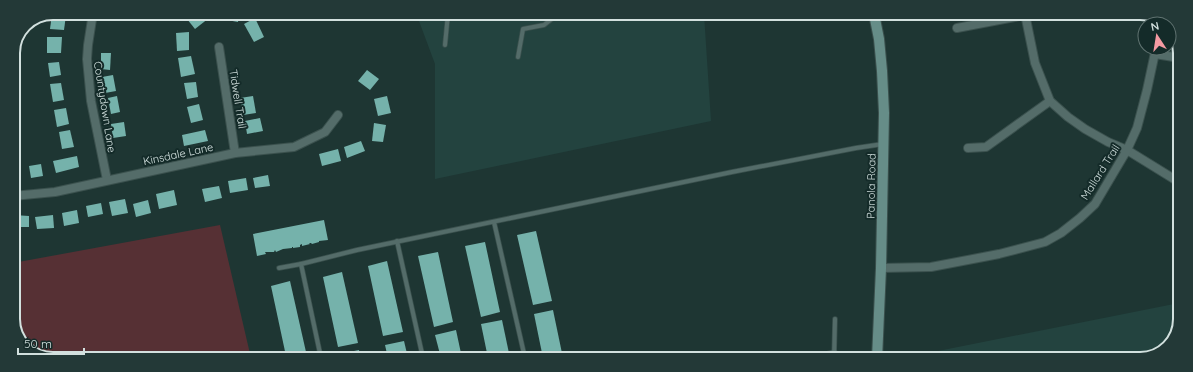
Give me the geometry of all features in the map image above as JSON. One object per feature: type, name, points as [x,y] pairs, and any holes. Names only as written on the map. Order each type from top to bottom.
[{"type":"main road","name":"Panola Road","points":[[875,20],[879,38],[884,113],[881,268],[877,352]]},
{"type":"street","name":"Countydown Lane","points":[[92,20],[87,59],[91,101],[107,180]]},
{"type":"street","points":[[957,28],[999,20]]},
{"type":"street","points":[[1026,20],[1035,63],[1050,101],[1068,117],[1085,129],[1108,142],[1127,150],[1173,178]]},
{"type":"street","name":"Tidwell Trail","points":[[219,48],[235,153]]},
{"type":"street","name":"Mallard Trail","points":[[881,268],[931,267],[999,254],[1045,242],[1061,234],[1095,204],[1127,150],[1137,128],[1155,56]]},
{"type":"street","points":[[968,148],[986,147],[1050,101]]},
{"type":"street","name":"Kinsdale Lane","points":[[20,195],[55,192],[235,153],[294,147],[325,132],[338,115]]},
{"type":"lane","points":[[445,45],[447,20]]},
{"type":"lane","points":[[518,57],[523,29],[544,24],[550,20]]},
{"type":"lane","points":[[279,268],[397,241],[739,170],[884,144]]},
{"type":"lane","points":[[494,222],[524,352]]},
{"type":"lane","points":[[397,241],[422,352]]},
{"type":"lane","points":[[301,264],[320,352]]},
{"type":"lane","points":[[834,352],[835,318]]},
{"type":"shaded area","points":[[419,20],[704,20],[711,121],[435,179],[435,64]]},
{"type":"shaded area","points":[[220,225],[250,352],[53,352],[39,349],[28,341],[24,335],[20,321],[20,262]]},
{"type":"shaded area","points":[[1173,304],[1172,327],[1167,337],[1154,349],[1144,352],[933,352]]},
{"type":"building","points":[[51,20],[65,20],[64,30],[50,29]]},
{"type":"building","points":[[188,20],[206,20],[195,29]]},
{"type":"building","points":[[227,20],[238,20],[238,22]]},
{"type":"building","points":[[251,20],[256,20],[264,37],[254,42],[244,24]]},
{"type":"building","points":[[189,32],[189,50],[177,51],[176,33]]},
{"type":"building","points":[[47,37],[62,37],[61,53],[47,53]]},
{"type":"building","points":[[101,53],[111,53],[110,70],[101,69]]},
{"type":"building","points":[[191,56],[195,74],[181,77],[178,58]]},
{"type":"building","points":[[59,62],[61,75],[50,77],[48,63]]},
{"type":"building","points":[[367,70],[379,79],[370,90],[358,81]]},
{"type":"building","points":[[113,75],[116,91],[105,93],[102,77]]},
{"type":"building","points":[[196,82],[198,97],[187,99],[184,83]]},
{"type":"building","points":[[61,83],[64,100],[53,102],[50,84]]},
{"type":"building","points":[[117,96],[120,112],[111,114],[108,98]]},
{"type":"building","points":[[253,96],[256,113],[243,115],[240,98]]},
{"type":"building","points":[[387,96],[391,113],[378,116],[374,99]]},
{"type":"building","points":[[199,104],[203,120],[191,123],[187,107]]},
{"type":"building","points":[[66,108],[69,124],[57,127],[54,110]]},
{"type":"building","points":[[260,118],[263,131],[247,134],[245,121]]},
{"type":"building","points":[[124,122],[126,136],[113,138],[111,124]]},
{"type":"building","points":[[374,123],[386,125],[383,142],[372,141]]},
{"type":"building","points":[[70,130],[74,147],[62,149],[59,132]]},
{"type":"building","points":[[205,130],[208,141],[184,146],[182,135]]},
{"type":"building","points":[[361,141],[365,151],[347,158],[344,147]]},
{"type":"building","points":[[338,149],[341,161],[322,166],[319,154]]},
{"type":"building","points":[[77,156],[79,167],[56,173],[53,161]]},
{"type":"building","points":[[41,164],[43,176],[31,178],[29,166]]},
{"type":"building","points":[[268,175],[270,186],[255,188],[253,178]]},
{"type":"building","points":[[246,178],[248,190],[230,193],[228,181]]},
{"type":"building","points":[[219,186],[222,198],[205,202],[202,189]]},
{"type":"building","points":[[174,190],[177,205],[159,209],[156,194]]},
{"type":"building","points":[[125,199],[128,213],[112,216],[109,202]]},
{"type":"building","points":[[148,200],[151,213],[136,217],[133,204]]},
{"type":"building","points":[[101,203],[103,214],[88,217],[86,206]]},
{"type":"building","points":[[77,210],[79,223],[64,226],[62,213]]},
{"type":"building","points":[[20,215],[29,216],[29,227],[20,227]]},
{"type":"building","points":[[53,215],[54,228],[37,229],[35,217]]},
{"type":"building","points":[[324,220],[328,240],[319,241],[312,244],[309,243],[310,244],[302,246],[302,244],[300,247],[292,247],[276,252],[275,250],[274,252],[265,252],[266,254],[257,256],[253,234]]},
{"type":"building","points":[[536,231],[552,301],[533,305],[517,235]]},
{"type":"building","points":[[485,242],[500,312],[481,317],[465,246]]},
{"type":"building","points":[[438,252],[453,322],[434,327],[418,256]]},
{"type":"building","points":[[387,261],[403,332],[383,336],[368,266]]},
{"type":"building","points":[[342,272],[358,343],[338,347],[323,277]]},
{"type":"building","points":[[290,281],[306,352],[285,352],[271,286]]},
{"type":"building","points":[[553,310],[562,352],[542,352],[534,314]]},
{"type":"building","points":[[502,320],[509,352],[487,352],[481,324]]},
{"type":"building","points":[[456,330],[461,352],[439,352],[435,335]]},
{"type":"building","points":[[404,341],[407,352],[387,352],[385,345]]},
{"type":"building","points":[[359,350],[359,352],[349,352]]}]
